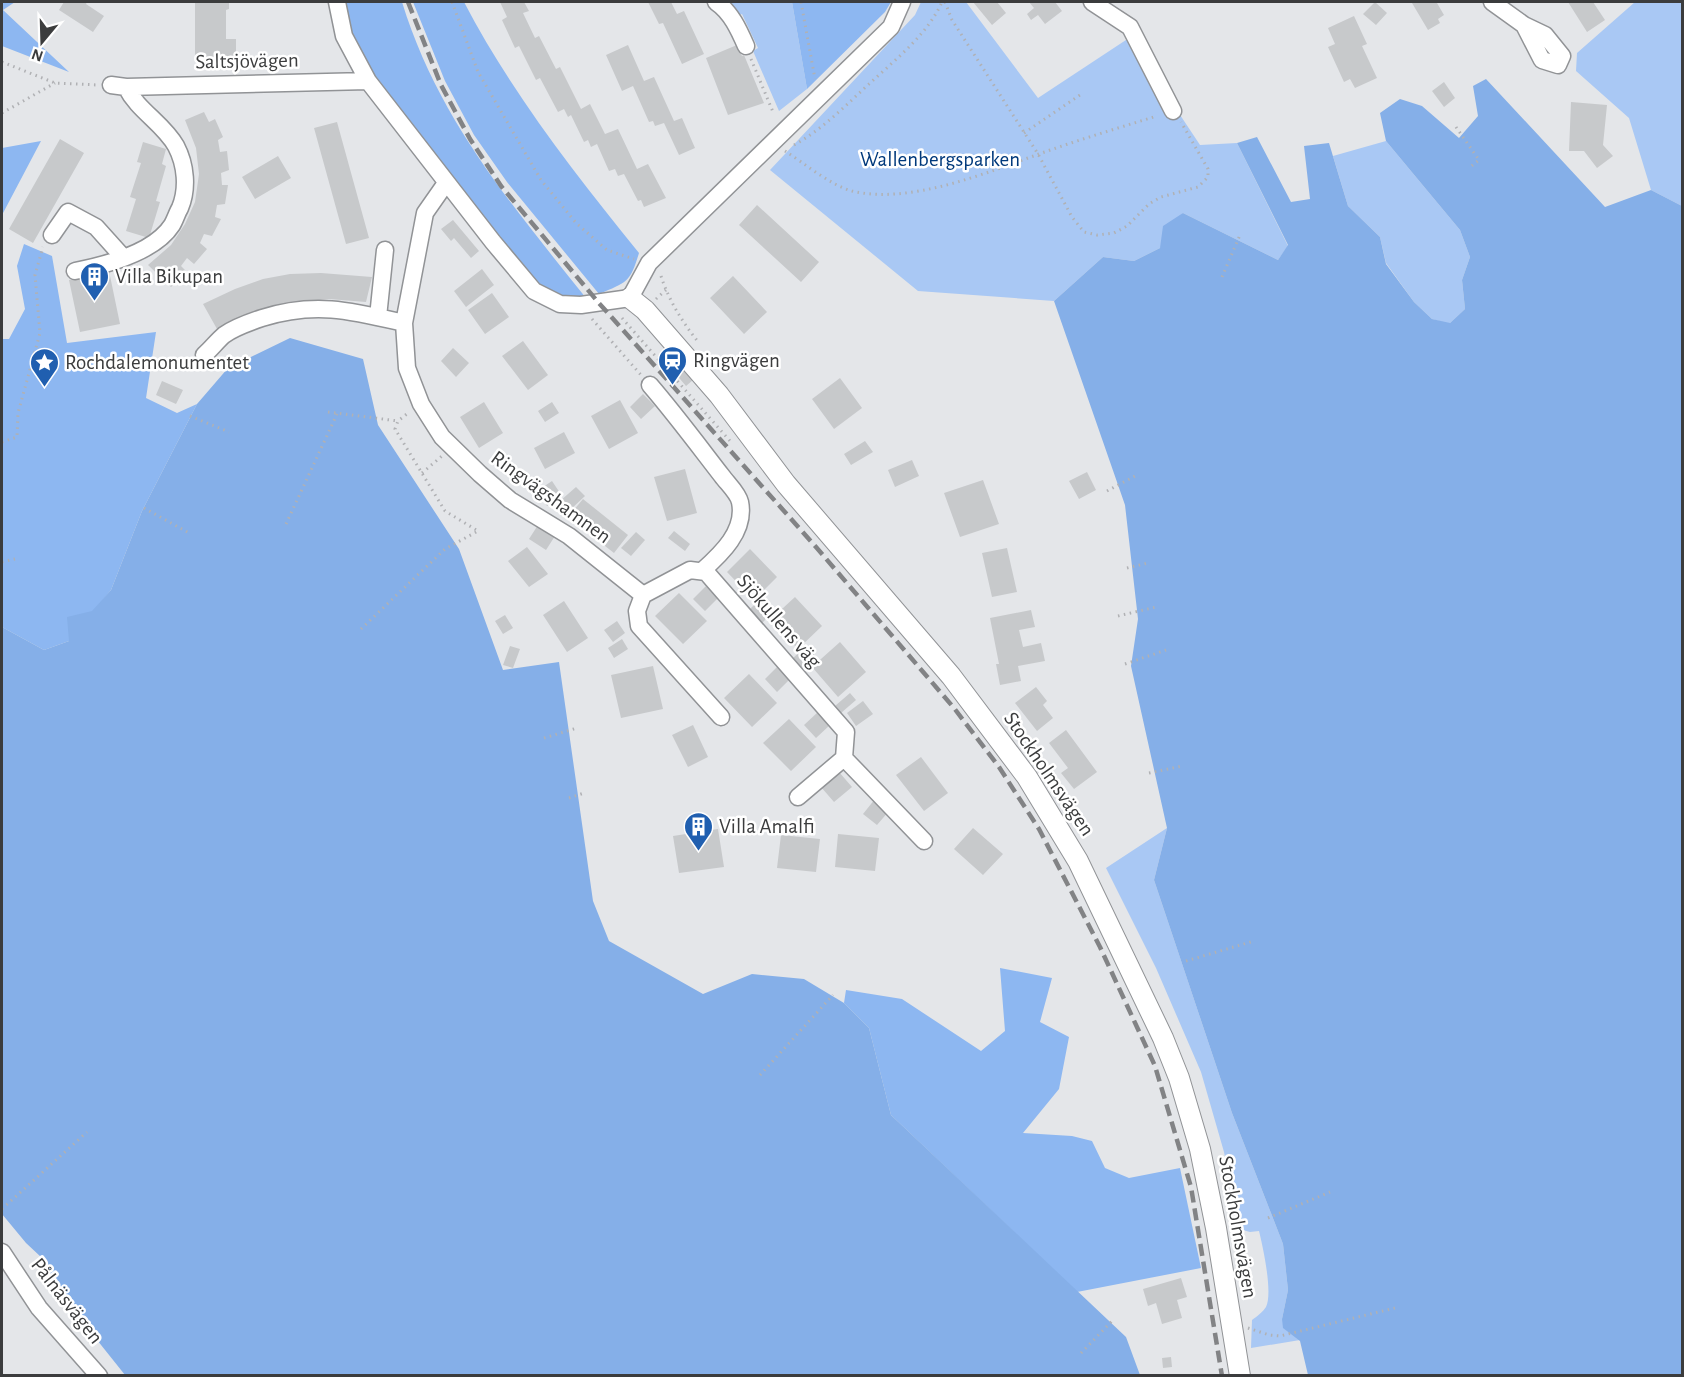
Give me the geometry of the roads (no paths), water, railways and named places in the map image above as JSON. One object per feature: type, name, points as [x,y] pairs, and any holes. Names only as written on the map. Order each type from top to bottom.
[{"type":"main road","name":"Stockholmsvägen","points":[[630,298],[645,310],[720,395],[786,484],[951,676],[1027,777],[1077,861],[1163,1038],[1185,1097],[1208,1186],[1240,1376]]},
{"type":"street","points":[[337,2],[344,36],[368,81],[446,183],[534,291],[560,304],[581,305],[630,298],[650,263],[891,27],[902,2]]},
{"type":"street","points":[[716,2],[723,6],[737,26],[746,46]]},
{"type":"street","points":[[1092,2],[1130,27],[1173,111]]},
{"type":"street","points":[[1492,2],[1524,26]]},
{"type":"street","name":"Saltsjövägen","points":[[123,257],[145,248],[162,236],[172,225],[184,198],[186,182],[177,148],[166,132],[119,86],[368,81]]},
{"type":"street","name":"Ringvägshamnen","points":[[446,183],[425,213],[404,323],[407,368],[421,404],[442,437],[510,500],[569,536],[643,595]]},
{"type":"street","points":[[52,235],[68,212],[96,227],[123,257],[106,265],[75,271]]},
{"type":"street","points":[[378,317],[385,250]]},
{"type":"street","points":[[204,355],[226,334],[250,322],[283,311],[344,309],[404,323]]},
{"type":"street","points":[[650,385],[740,500],[740,518],[733,538],[719,556],[702,571],[690,570],[643,595],[637,611],[639,626],[721,717]]},
{"type":"street","name":"Sjökullens väg","points":[[702,571],[846,732],[844,758]]},
{"type":"street","points":[[798,797],[844,758],[924,841]]},
{"type":"street","name":"Pålnäsvägen","points":[[2,1252],[39,1308],[99,1376]]},
{"type":"railway","points":[[408,2],[441,85],[470,139],[501,186],[598,302],[816,547],[954,708],[999,767],[1039,829],[1100,947],[1155,1066],[1191,1187],[1222,1376]]},
{"type":"place","name":"Villa Bikupan","points":[[94,302]]},
{"type":"place","name":"Ringvägen","points":[[672,386]]},
{"type":"place","name":"Rochdalemonumentet","points":[[44,388]]},
{"type":"place","name":"Villa Amalfi","points":[[698,852]]},
{"type":"park label","name":"Wallenbergsparken","points":[[940,159]]}]
